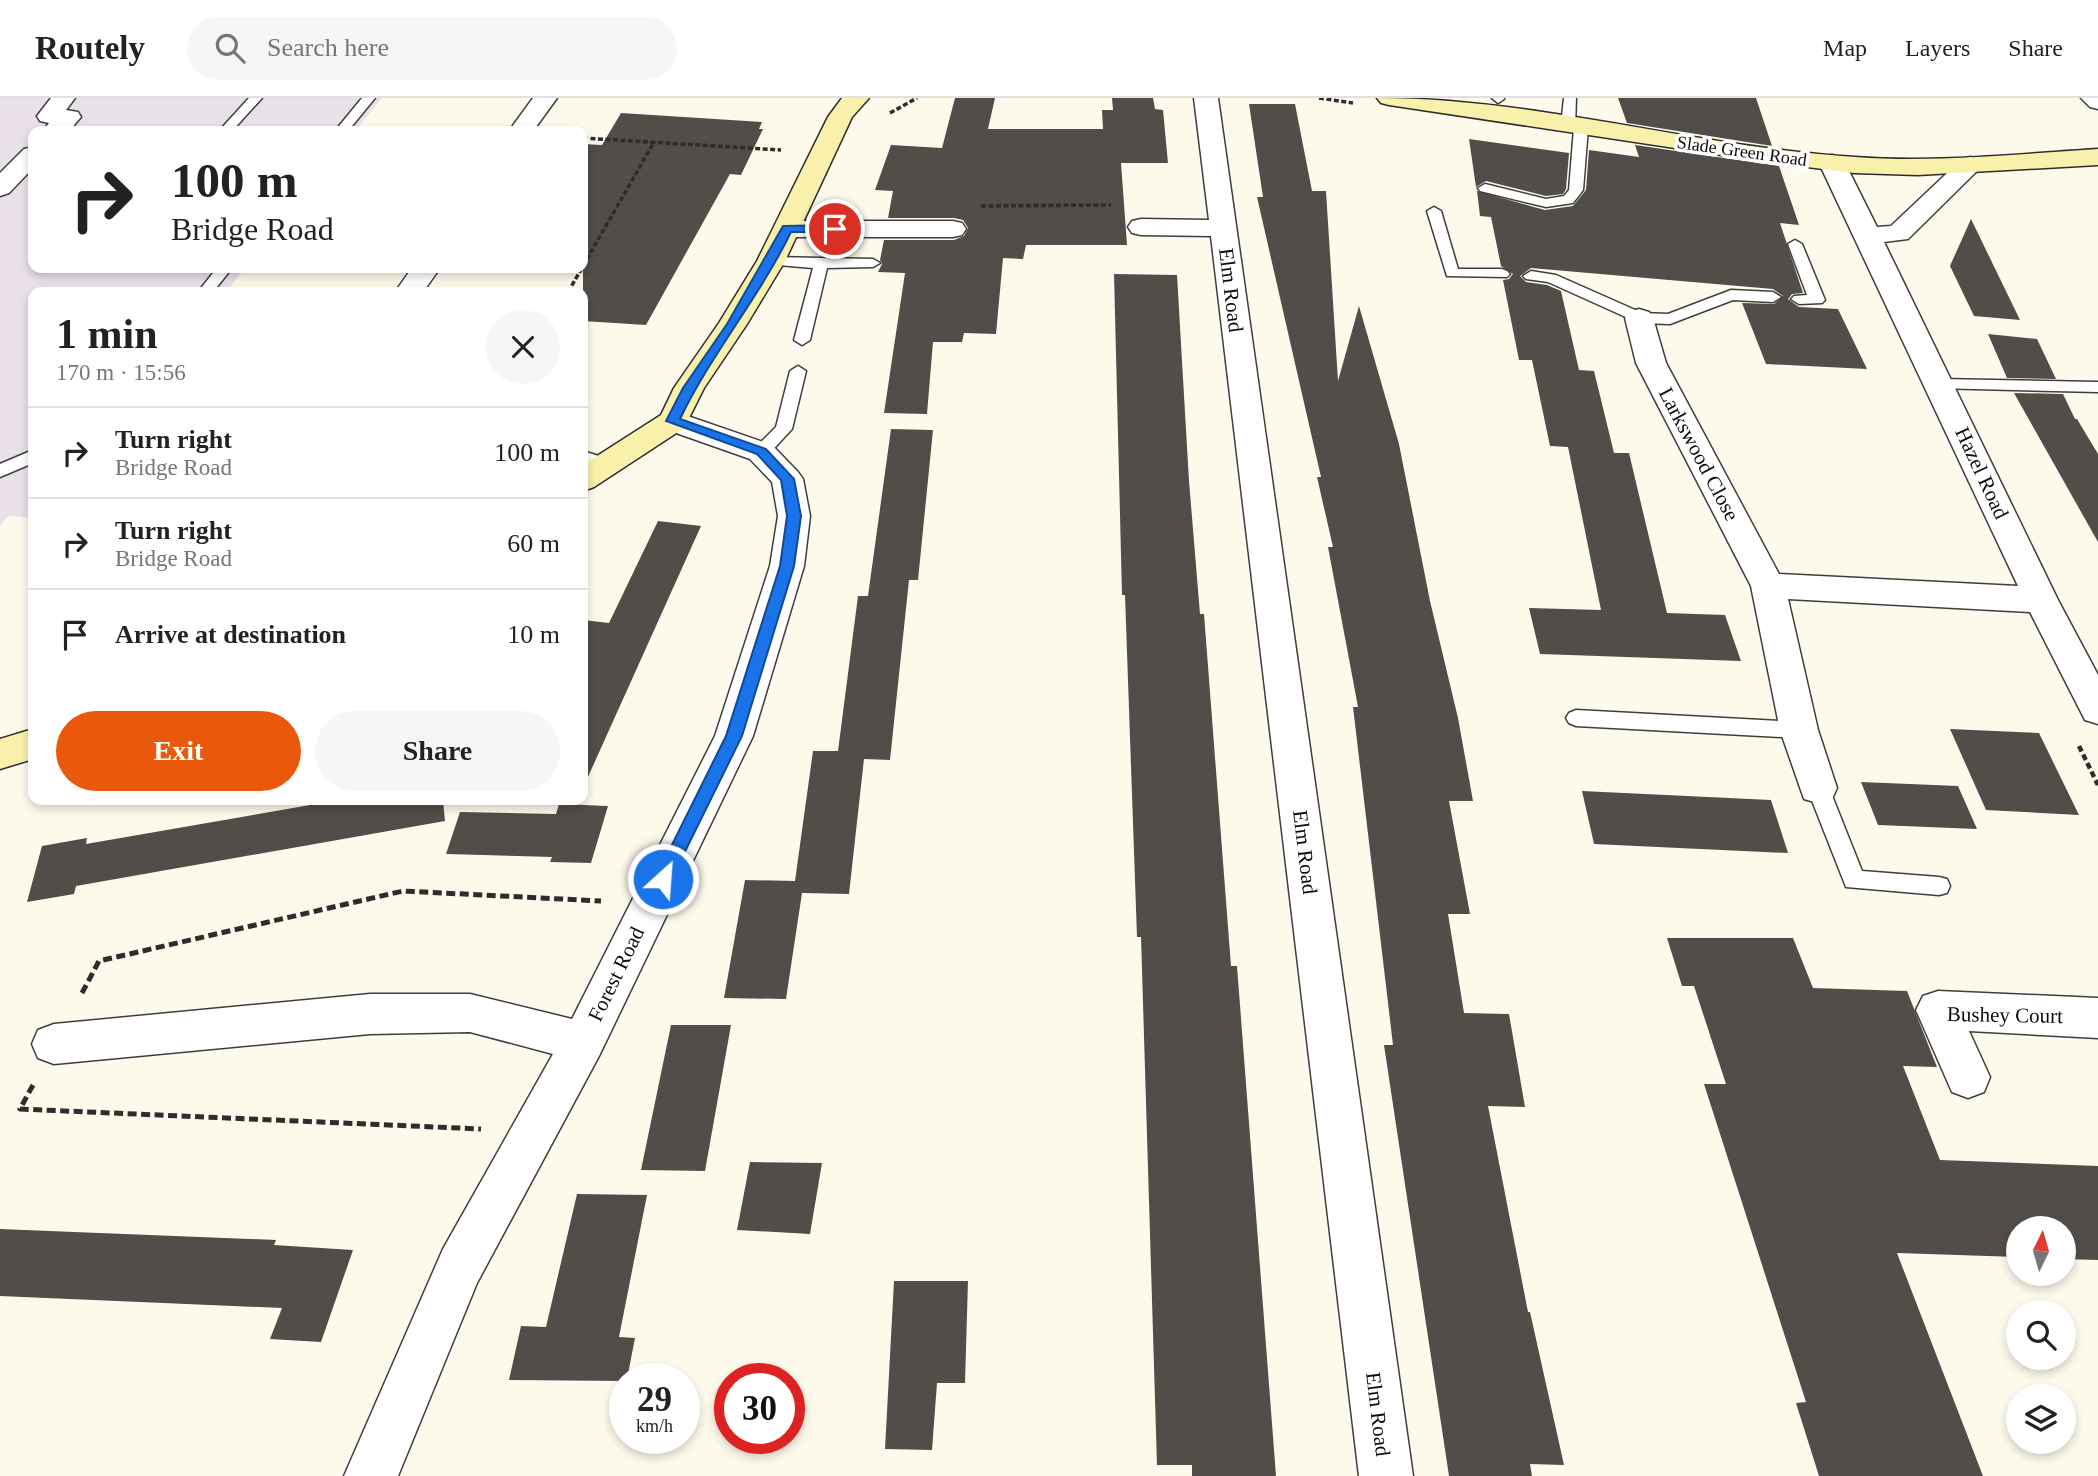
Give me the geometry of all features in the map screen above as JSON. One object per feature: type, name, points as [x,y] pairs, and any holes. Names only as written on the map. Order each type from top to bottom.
[{"type":"street","points":[[60,126],[69,117],[48,116],[63,98]]},
{"type":"street","points":[[525,126],[545,98]]},
{"type":"street","points":[[588,469],[673,421],[689,388],[733,324],[771,261],[842,112],[856,98]]},
{"type":"street","name":"Elm Road","points":[[1206,98],[1386,1476]]},
{"type":"street","name":"Slade Green Road","points":[[1389,98],[1832,163],[1898,167],[2098,156]]},
{"type":"street","points":[[2093,98],[2098,102]]},
{"type":"street","points":[[0,188],[28,159]]},
{"type":"street","name":"Hazel Road","points":[[1832,163],[2041,600],[2098,710]]},
{"type":"street","points":[[1867,236],[1899,233],[1970,165]]},
{"type":"street","name":"Elm Road","points":[[1141,227],[1223,228]]},
{"type":"street","points":[[787,229],[953,229]]},
{"type":"street","name":"Larkswood Close","points":[[1639,318],[1651,363],[1768,586],[1799,730],[1818,788]]},
{"type":"street","name":"Forest Road","points":[[372,1476],[460,1266],[583,1042],[734,736],[787,566],[794,516],[787,479],[761,452],[673,421]]},
{"type":"street","points":[[1768,586],[2041,600]]},
{"type":"street","name":"Bushey Court","points":[[1968,1077],[1938,1010],[2098,1018]]},
{"type":"street","name":"Forest Road","points":[[54,1044],[370,1014],[470,1013],[583,1042]]},
{"type":"lane","points":[[230,126],[256,98]]},
{"type":"lane","points":[[345,126],[369,98]]},
{"type":"lane","points":[[1485,188],[1546,203],[1568,200],[1576,190],[1575,127],[1570,98]]},
{"type":"lane","points":[[1434,211],[1452,272],[1502,274]]},
{"type":"lane","points":[[1795,244],[1817,300],[1799,299]]},
{"type":"lane","points":[[771,261],[873,263]]},
{"type":"lane","points":[[802,340],[821,264]]},
{"type":"lane","points":[[209,287],[221,273]]},
{"type":"lane","points":[[1531,276],[1551,278],[1639,318],[1670,319],[1731,295],[1773,297]]},
{"type":"lane","points":[[761,452],[784,429],[799,371]]},
{"type":"lane","points":[[1940,384],[2098,387]]},
{"type":"lane","points":[[0,471],[28,458]]},
{"type":"lane","points":[[1576,718],[1799,730]]},
{"type":"lane","points":[[1818,788],[1854,880],[1939,886]]},
{"type":"path","points":[[588,138],[822,153]]},
{"type":"path","points":[[588,257],[654,142]]},
{"type":"path","points":[[953,229],[966,230],[982,205],[1117,205]]},
{"type":"shaded area","points":[[0,98],[382,98],[359,126],[28,126],[28,273],[241,273],[230,287],[28,287],[28,518],[8,516],[0,526]]},
{"type":"building","points":[[955,98],[995,98],[988,129],[1103,129],[1102,110],[1113,110],[1112,98],[1153,98],[1155,109],[1163,110],[1168,163],[1121,163],[1127,245],[1026,245],[1023,259],[1003,258],[996,334],[964,333],[962,342],[933,342],[927,414],[884,413],[905,273],[878,272],[882,264],[880,260],[884,240],[954,240],[964,236],[968,228],[963,220],[954,218],[888,218],[893,191],[875,190],[891,145],[942,148]]},
{"type":"building","points":[[1618,98],[1756,98],[1772,146],[1627,123]]},
{"type":"building","points":[[1249,104],[1295,104],[1312,191],[1326,191],[1338,381],[1359,306],[1399,444],[1430,601],[1458,718],[1473,801],[1449,801],[1470,914],[1448,914],[1464,1013],[1509,1014],[1525,1107],[1488,1106],[1528,1312],[1564,1465],[1530,1464],[1532,1476],[1449,1476],[1384,1045],[1393,1045],[1353,707],[1358,707],[1328,547],[1333,547],[1317,477],[1321,477],[1257,197],[1263,197]]},
{"type":"building","points":[[621,113],[762,122],[759,129],[763,129],[741,175],[730,174],[646,325],[588,321],[588,287],[583,287],[583,273],[588,273],[588,144],[602,145]]},
{"type":"building","points":[[1469,139],[1569,153],[1566,189],[1563,194],[1546,196],[1486,181],[1476,187]]},
{"type":"building","points":[[1635,145],[1779,166],[1799,225],[1780,223],[1803,293],[1792,294],[1788,299],[1799,307],[1838,309],[1867,369],[1766,364],[1742,303],[1774,304],[1783,296],[1773,289],[1531,268],[1520,276],[1526,282],[1547,285],[1561,291],[1579,370],[1594,371],[1614,453],[1629,453],[1667,613],[1725,615],[1741,661],[1540,654],[1529,608],[1601,610],[1568,447],[1550,446],[1532,360],[1519,360],[1503,280],[1509,279],[1513,274],[1501,266],[1491,217],[1480,216],[1477,191],[1545,210],[1573,206],[1586,190],[1589,150],[1639,157]]},
{"type":"building","points":[[1971,219],[2020,320],[1974,316],[1950,266]]},
{"type":"building","points":[[1114,274],[1177,275],[1189,481],[1200,614],[1204,614],[1231,966],[1237,966],[1276,1476],[1192,1476],[1192,1465],[1157,1465],[1141,937],[1137,937],[1125,595],[1122,595]]},
{"type":"building","points":[[1988,334],[2037,339],[2056,379],[2007,378]]},
{"type":"building","points":[[2014,393],[2063,394],[2075,419],[2098,454],[2098,542]]},
{"type":"building","points":[[891,429],[933,430],[918,580],[909,580],[890,760],[864,759],[849,894],[802,893],[786,999],[724,998],[745,880],[795,881],[813,751],[838,751],[858,596],[868,596]]},
{"type":"building","points":[[658,521],[701,526],[588,777],[588,621],[609,623]]},
{"type":"building","points":[[1950,729],[2039,733],[2079,815],[1986,810]]},
{"type":"building","points":[[1861,782],[1958,786],[1977,829],[1878,825]]},
{"type":"building","points":[[1582,791],[1771,800],[1788,853],[1594,844]]},
{"type":"building","points":[[310,805],[443,805],[445,821],[76,886],[74,894],[27,902],[42,846],[87,838],[86,844]]},
{"type":"building","points":[[559,805],[608,806],[591,863],[550,862],[552,857],[446,854],[460,812],[556,814]]},
{"type":"building","points":[[1667,938],[1793,938],[1813,988],[1907,991],[1937,1067],[1903,1066],[1940,1160],[2098,1166],[2098,1260],[2076,1259],[2076,1216],[2006,1216],[2006,1257],[1897,1253],[1983,1476],[1819,1476],[1796,1403],[1806,1402],[1704,1084],[1726,1084],[1694,986],[1682,986]]},
{"type":"building","points":[[671,1025],[731,1025],[705,1171],[641,1170]]},
{"type":"building","points":[[750,1162],[822,1163],[810,1234],[737,1230]]},
{"type":"building","points":[[577,1194],[647,1195],[619,1337],[635,1338],[630,1363],[609,1363],[609,1381],[509,1380],[521,1326],[546,1327]]},
{"type":"building","points":[[0,1229],[276,1240],[274,1245],[353,1250],[321,1342],[270,1339],[282,1308],[0,1296]]},
{"type":"building","points":[[894,1281],[968,1281],[965,1383],[937,1383],[932,1450],[885,1449]]},
{"type":"route","points":[[663,879],[734,736],[787,566],[794,516],[787,479],[761,452],[673,421],[689,388],[733,324],[787,229],[835,229]]}]
